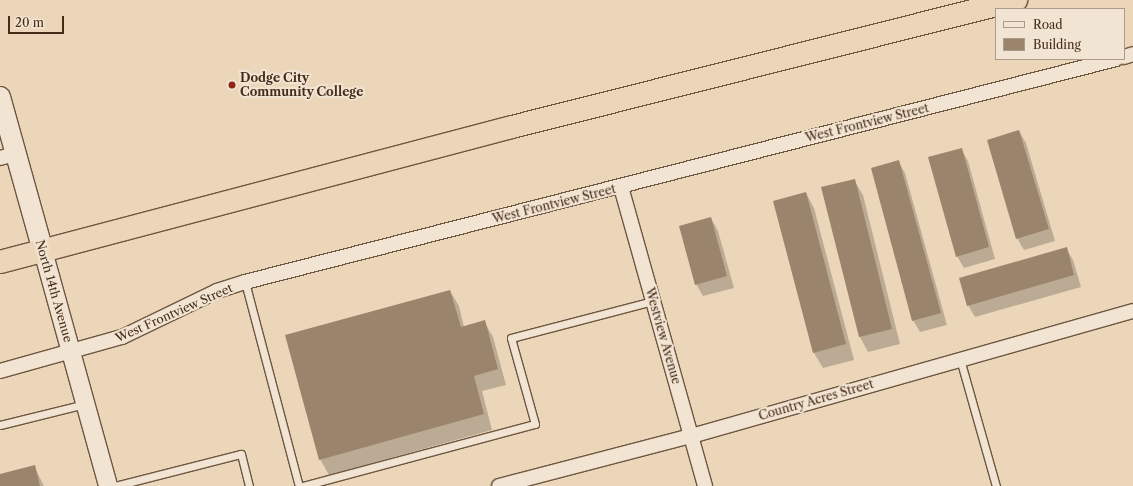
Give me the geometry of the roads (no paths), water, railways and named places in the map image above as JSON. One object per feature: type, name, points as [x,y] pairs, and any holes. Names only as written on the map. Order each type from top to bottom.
[{"type":"highway","points":[[0,262],[512,127],[1016,0]]},
{"type":"main road","name":"North 14th Avenue","points":[[0,97],[8,156],[43,251]]},
{"type":"street","name":"West Frontview Street","points":[[0,371],[122,337],[217,290],[245,282],[621,187],[1112,60]]},
{"type":"street","name":"Westview Avenue","points":[[621,187],[705,486]]},
{"type":"street","name":"North 14th Avenue","points":[[43,251],[108,486]]},
{"type":"street","name":"Country Acres Street","points":[[499,486],[691,436],[1133,311]]},
{"type":"lane","points":[[245,282],[299,486]]},
{"type":"lane","points":[[304,486],[535,424],[511,338],[653,301]]},
{"type":"lane","points":[[960,359],[996,486]]},
{"type":"lane","points":[[0,425],[85,404]]},
{"type":"lane","points":[[115,486],[240,454],[249,486]]},
{"type":"place","name":"Dodge City Community College","points":[[232,85]]}]
